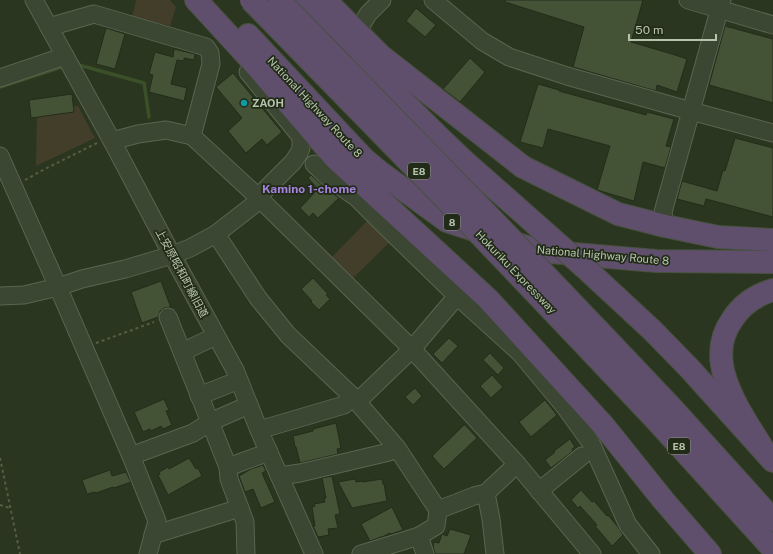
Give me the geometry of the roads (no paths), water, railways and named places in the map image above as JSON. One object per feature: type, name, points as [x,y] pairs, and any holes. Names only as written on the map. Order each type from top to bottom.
[{"type":"highway","name":"Hokuriku Expressway","points":[[252,0],[467,221],[677,414],[773,520]]},
{"type":"highway","name":"Hokuriku Expressway","points":[[279,0],[481,207],[592,337],[655,419],[773,549]]},
{"type":"highway","points":[[303,0],[343,42],[458,156],[584,267],[652,330],[768,455]]},
{"type":"highway","points":[[325,0],[381,56],[506,198]]},
{"type":"highway","points":[[203,1],[336,160],[498,310],[604,425],[664,501],[710,554]]},
{"type":"highway","name":"National Highway Route 8","points":[[203,1],[364,159],[381,173],[447,220],[539,251],[656,261],[773,262]]},
{"type":"highway","points":[[381,56],[523,167],[618,214],[664,226],[718,237],[773,240]]},
{"type":"highway","points":[[252,61],[346,148],[364,159]]},
{"type":"highway","points":[[768,455],[729,391],[723,372],[721,356],[722,340],[727,326],[736,312],[748,301],[762,293],[773,290]]},
{"type":"street","name":"上安原昭和町線旧道","points":[[34,0],[235,370],[248,405],[314,554]]},
{"type":"street","points":[[358,32],[368,14],[382,0]]},
{"type":"street","points":[[433,0],[482,41],[509,57],[567,76],[773,133]]},
{"type":"street","points":[[688,0],[721,5],[773,25]]},
{"type":"street","points":[[203,1],[210,24],[301,137],[301,148],[299,153],[293,162],[260,199]]},
{"type":"street","points":[[664,226],[663,212],[721,5]]},
{"type":"street","points":[[49,27],[94,14],[206,47],[210,53],[210,64],[192,136]]},
{"type":"street","points":[[0,78],[65,56]]},
{"type":"street","points":[[110,139],[166,130],[192,136],[260,199],[412,349],[517,464],[592,554]]},
{"type":"street","points":[[0,296],[24,295],[58,287],[82,279],[125,269],[190,248],[216,234],[260,199],[301,159],[308,155],[316,154],[336,160]]},
{"type":"street","points":[[0,156],[131,456],[157,521],[148,554]]},
{"type":"street","points":[[314,164],[331,180],[357,198],[457,296],[520,353],[569,413],[591,443],[628,525],[651,554]]},
{"type":"street","points":[[216,234],[258,298],[288,335],[354,399],[397,448],[438,510],[436,526],[419,536],[361,554]]},
{"type":"street","points":[[259,430],[344,405],[354,399],[412,349],[457,296]]},
{"type":"street","points":[[168,317],[228,467],[229,479],[245,522],[246,554]]},
{"type":"street","points":[[182,352],[216,336]]},
{"type":"street","points":[[200,396],[239,380]]},
{"type":"street","points":[[131,456],[192,433],[210,422],[248,405]]},
{"type":"street","points":[[280,476],[300,473],[389,452],[397,448]]},
{"type":"street","points":[[228,467],[269,452]]},
{"type":"street","points":[[539,491],[582,456]]},
{"type":"street","points":[[438,510],[486,493],[517,464]]},
{"type":"street","points":[[486,493],[495,554]]},
{"type":"street","points":[[153,535],[240,508]]},
{"type":"street","points":[[419,536],[425,554]]},
{"type":"waterway","points":[[79,65],[144,83],[149,117]]},
{"type":"waterway","points":[[0,87],[59,68]]},
{"type":"place","name":"ZAOH","points":[[244,103]]},
{"type":"district","name":"Kamino 1-chome","points":[[309,189]]}]
